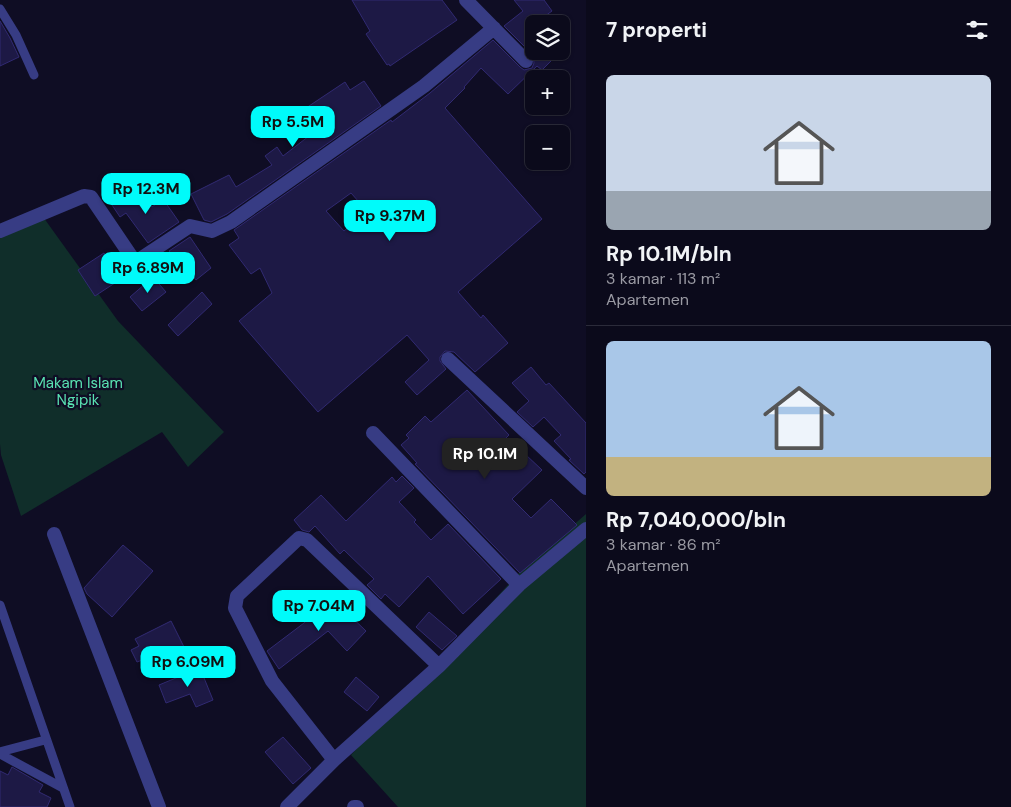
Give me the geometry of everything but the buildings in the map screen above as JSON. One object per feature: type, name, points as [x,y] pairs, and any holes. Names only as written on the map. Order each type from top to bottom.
[{"type":"street","points":[[466,0],[526,61]]},
{"type":"street","points":[[0,231],[84,196],[91,197],[133,259],[140,259],[190,226],[212,231],[231,222],[424,86],[494,28]]},
{"type":"street","points":[[448,360],[586,488]]},
{"type":"street","points":[[373,433],[519,585]]},
{"type":"street","points":[[287,807],[334,760],[439,666],[519,585],[586,529]]},
{"type":"street","points":[[54,534],[159,807]]},
{"type":"street","points":[[334,760],[272,681],[235,608],[237,596],[299,538],[307,540],[439,666]]},
{"type":"lane","points":[[0,9],[16,35],[34,75]]},
{"type":"lane","points":[[0,605],[45,740],[70,807]]},
{"type":"lane","points":[[0,753],[45,740]]},
{"type":"lane","points":[[0,753],[63,788]]},
{"type":"green space","name":"Makam Islam Ngipik","points":[[41,214],[118,321],[224,432],[188,467],[162,432],[21,516],[1,455],[0,444],[0,235]]},
{"type":"green space","points":[[586,514],[586,807],[398,807],[351,755],[520,572]]}]
